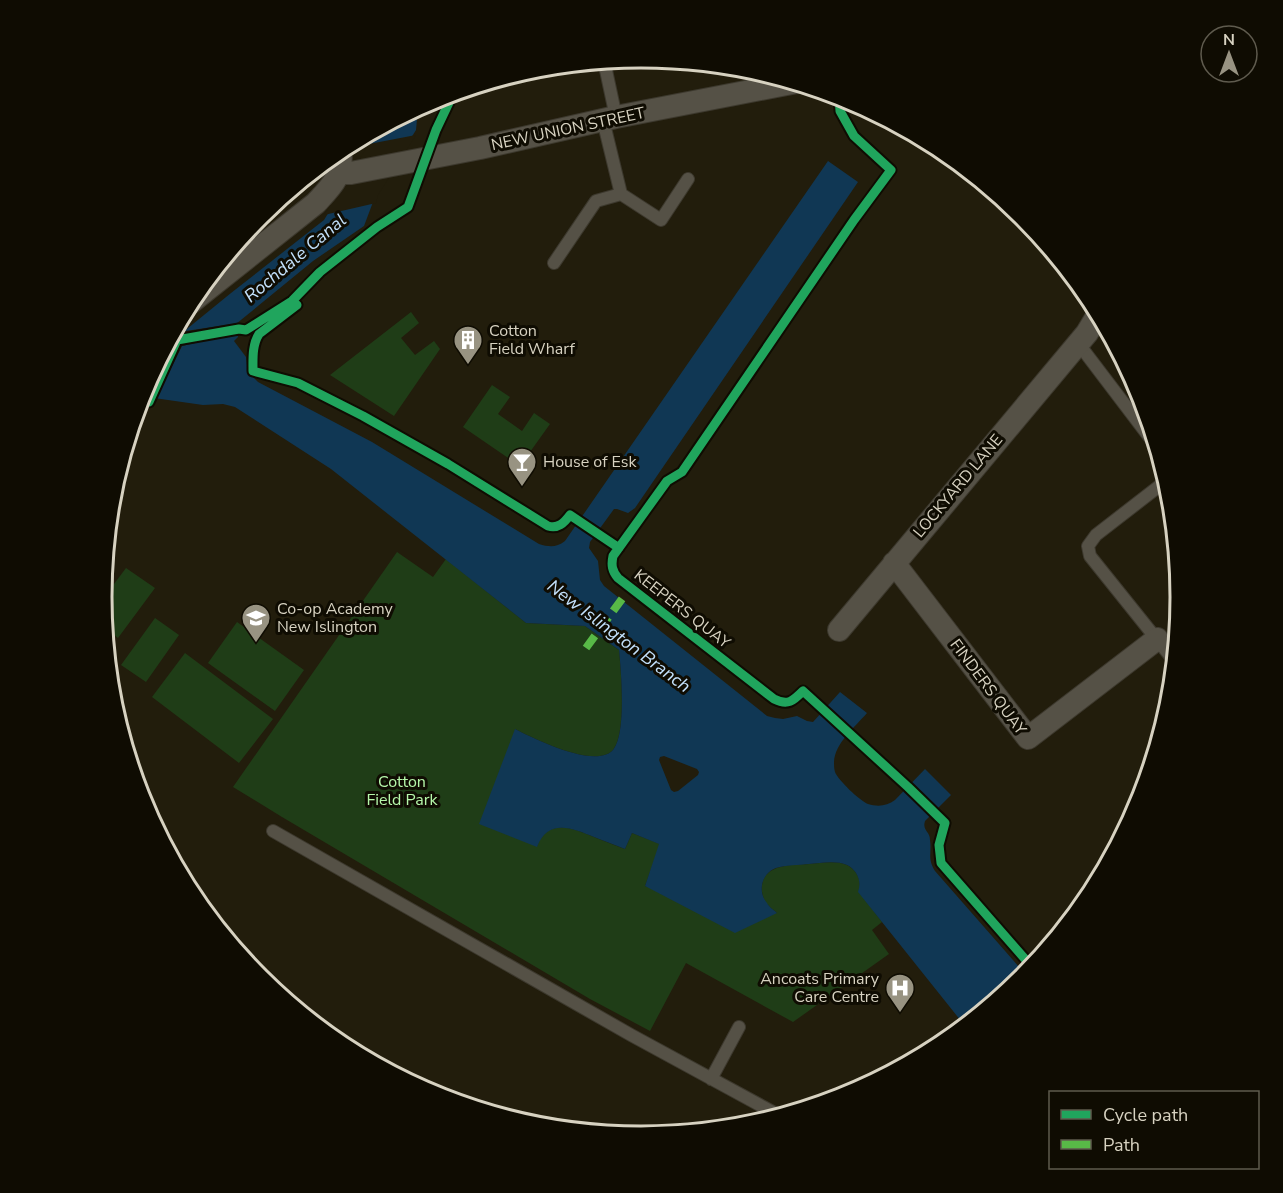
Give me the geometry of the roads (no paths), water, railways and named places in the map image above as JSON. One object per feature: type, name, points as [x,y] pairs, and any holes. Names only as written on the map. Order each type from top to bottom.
[{"type":"street","name":"NEW UNION STREET","points":[[340,173],[351,173],[449,154],[777,86]]},
{"type":"street","points":[[217,282],[316,203],[340,173],[342,161]]},
{"type":"street","name":"LOCKYARD LANE","points":[[839,630],[1087,333],[1094,322]]},
{"type":"street","name":"FINDERS QUAY","points":[[894,563],[1028,738],[1157,639]]},
{"type":"lane","points":[[605,69],[609,119],[621,194],[661,220],[688,179]]},
{"type":"lane","points":[[554,263],[596,201],[621,194]]},
{"type":"lane","points":[[1078,343],[1143,428]]},
{"type":"lane","points":[[1158,487],[1096,535],[1088,546],[1090,556],[1167,653]]},
{"type":"lane","points":[[273,831],[768,1109]]},
{"type":"lane","points":[[711,1079],[739,1027]]},
{"type":"water","points":[[418,117],[416,130],[376,194],[364,226],[313,261],[236,324],[238,337],[234,341],[246,357],[248,372],[258,382],[372,442],[539,544],[555,546],[565,541],[828,161],[858,182],[635,508],[628,513],[614,509],[590,542],[589,548],[598,561],[600,580],[604,586],[767,716],[783,719],[797,716],[813,722],[840,692],[867,713],[842,742],[834,762],[837,776],[864,802],[879,806],[892,802],[925,769],[951,795],[925,821],[930,837],[930,859],[935,871],[1019,967],[964,1016],[959,1019],[858,892],[858,876],[847,865],[823,863],[784,866],[771,870],[762,883],[762,893],[777,913],[735,933],[645,886],[659,844],[632,833],[625,849],[577,831],[561,828],[547,832],[537,847],[479,824],[515,729],[549,745],[578,754],[592,756],[612,751],[620,732],[621,718],[622,687],[619,650],[585,626],[526,623],[331,469],[235,407],[152,398],[183,332],[324,220],[372,141]],"holes":[[[664,756],[697,769],[699,772],[674,792],[671,790],[659,760],[660,757]]]},
{"type":"place","name":"Cotton Field Wharf","points":[[468,366]]},
{"type":"place","name":"House of Esk","points":[[522,488]]},
{"type":"place","name":"Co-op Academy New Islington","points":[[256,644]]},
{"type":"place","name":"Ancoats Primary Care Centre","points":[[900,1014]]},
{"type":"water label","name":"Rochdale Canal","points":[[295,258]]},
{"type":"water label","name":"New Islington Branch","points":[[619,636]]},
{"type":"park label","name":"Cotton Field Park","points":[[402,791]]}]
